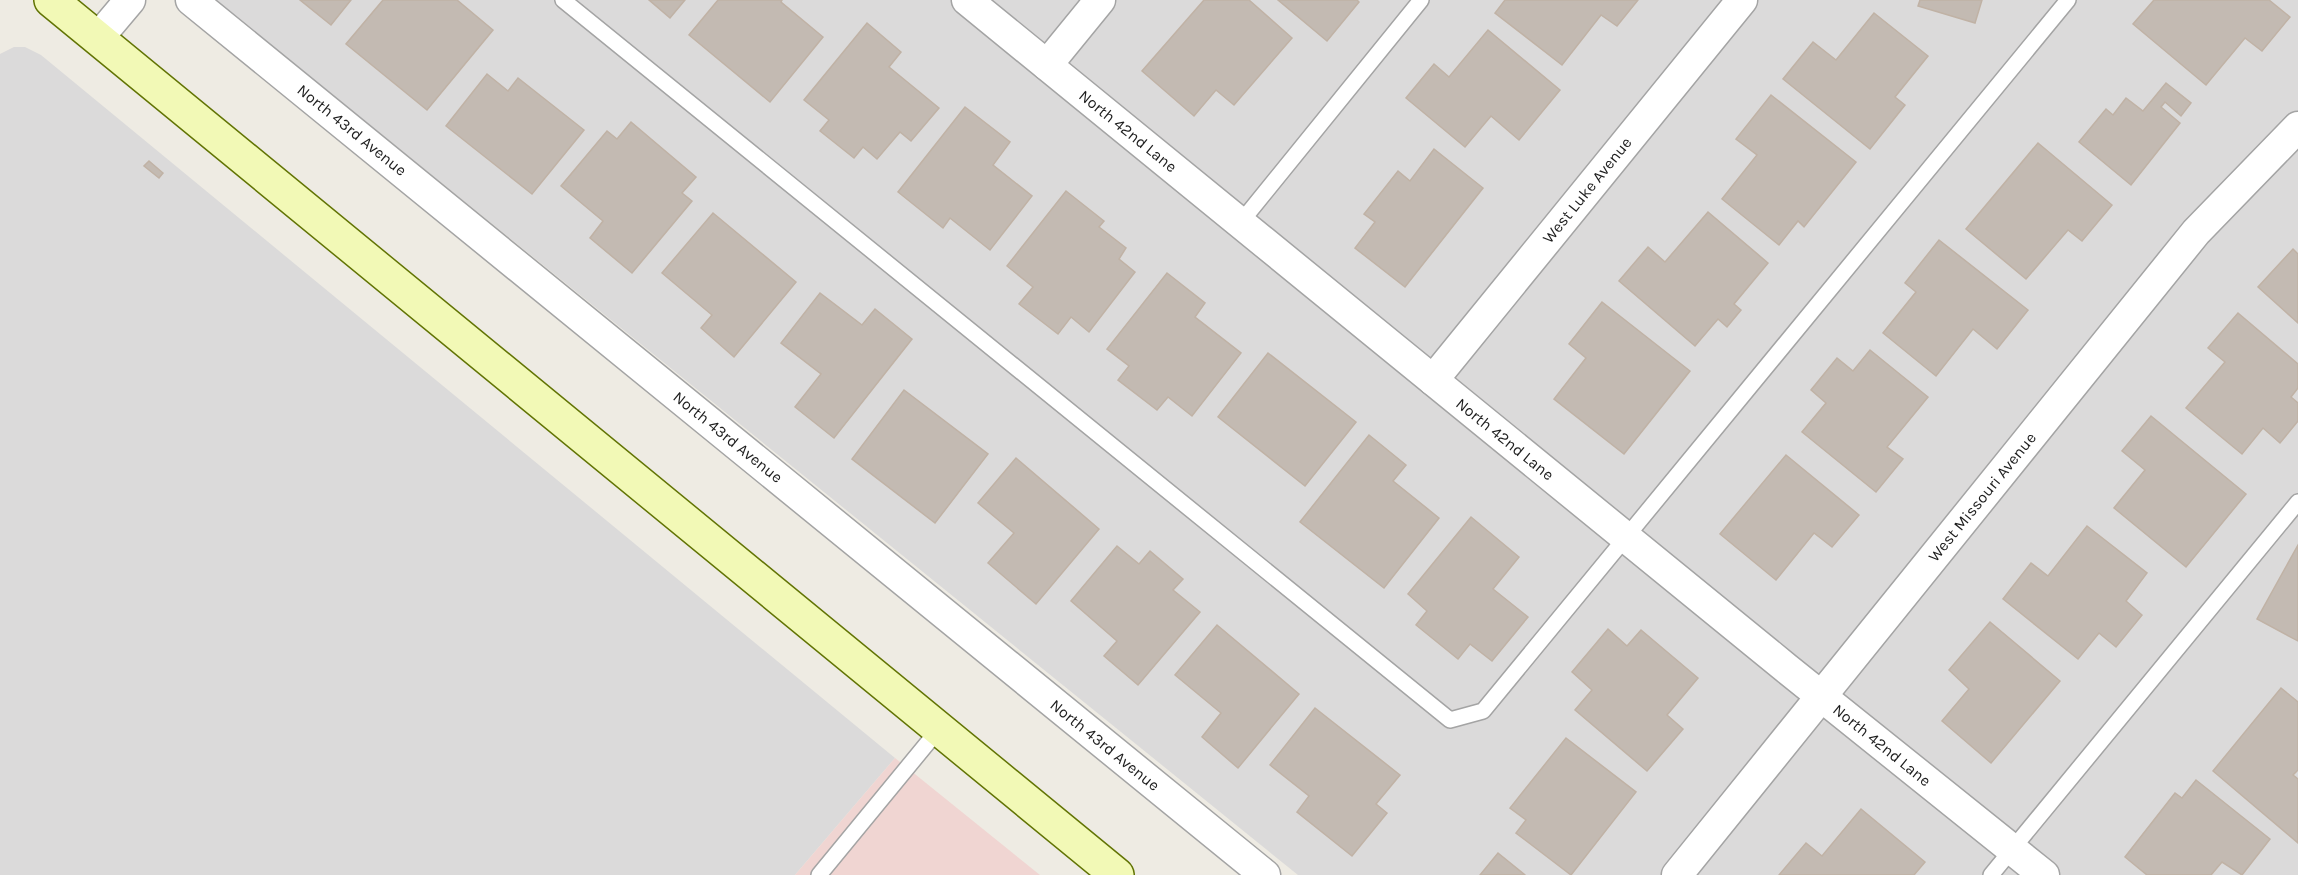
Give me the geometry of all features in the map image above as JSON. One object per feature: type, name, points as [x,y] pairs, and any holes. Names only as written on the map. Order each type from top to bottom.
[{"type":"main road","points":[[51,0],[1117,875]]},
{"type":"street","points":[[98,38],[130,0]]},
{"type":"street","name":"North 43rd Avenue","points":[[191,0],[1265,875]]},
{"type":"street","name":"North 42nd Lane","points":[[967,0],[1820,696],[2044,875]]},
{"type":"street","points":[[1047,65],[1100,0]]},
{"type":"street","name":"West Luke Avenue","points":[[1432,380],[1742,0]]},
{"type":"street","name":"West Missouri Avenue","points":[[1677,875],[2196,232],[2298,128]]},
{"type":"lane","points":[[564,0],[1450,720],[1483,711],[2068,0]]},
{"type":"lane","points":[[1241,222],[1421,0]]},
{"type":"lane","points":[[1991,875],[2298,502]]},
{"type":"lane","points":[[819,875],[939,729]]},
{"type":"shaded area","points":[[215,0],[2298,0],[2298,875],[1298,875]]},
{"type":"shaded area","points":[[14,47],[25,47],[41,55],[895,758],[795,875],[0,875],[0,54]]},
{"type":"shaded area","points":[[895,758],[1040,875],[795,875]]},
{"type":"building","points":[[300,0],[351,0],[331,25]]},
{"type":"building","points":[[383,0],[457,0],[493,30],[427,110],[346,44]]},
{"type":"building","points":[[649,0],[685,0],[670,18]]},
{"type":"building","points":[[718,0],[782,0],[781,2],[823,37],[770,102],[689,35]]},
{"type":"building","points":[[1204,0],[1249,0],[1292,38],[1234,105],[1216,90],[1194,116],[1142,71]]},
{"type":"building","points":[[1278,0],[1357,0],[1359,2],[1327,41]]},
{"type":"building","points":[[1505,0],[1638,0],[1617,26],[1601,15],[1562,65],[1495,13]]},
{"type":"building","points":[[1920,0],[1982,0],[1975,23],[1918,6]]},
{"type":"building","points":[[2154,0],[2269,0],[2290,17],[2262,51],[2245,38],[2206,85],[2133,24]]},
{"type":"building","points":[[1874,13],[1928,56],[1895,97],[1905,105],[1870,149],[1783,79],[1813,42],[1836,60]]},
{"type":"building","points":[[867,23],[901,52],[889,67],[939,108],[911,141],[900,132],[877,159],[863,147],[854,158],[820,131],[829,120],[804,100]]},
{"type":"building","points":[[1488,30],[1560,90],[1519,140],[1491,116],[1465,147],[1406,98],[1434,64],[1449,77]]},
{"type":"building","points":[[487,74],[508,91],[518,78],[584,130],[532,194],[446,126]]},
{"type":"building","points":[[2166,83],[2191,103],[2181,116],[2165,102],[2161,107],[2180,123],[2131,185],[2079,142],[2106,109],[2113,115],[2126,98],[2143,111]]},
{"type":"building","points":[[1771,95],[1856,162],[1804,227],[1798,221],[1779,245],[1722,199],[1757,155],[1736,139]]},
{"type":"building","points":[[965,107],[1010,142],[993,165],[1032,196],[990,250],[950,218],[943,228],[898,192]]},
{"type":"building","points":[[631,122],[696,177],[682,193],[692,201],[632,273],[590,238],[603,221],[561,186],[607,131],[617,139]]},
{"type":"building","points":[[2038,143],[2112,205],[2082,241],[2068,230],[2026,279],[1966,229]]},
{"type":"building","points":[[1434,149],[1483,188],[1405,287],[1355,248],[1375,222],[1364,214],[1398,171],[1410,181]]},
{"type":"building","points":[[149,161],[163,173],[159,178],[144,166]]},
{"type":"building","points":[[1066,191],[1104,221],[1099,227],[1126,248],[1119,259],[1135,272],[1089,332],[1071,317],[1058,334],[1019,304],[1033,287],[1007,266]]},
{"type":"building","points":[[1708,212],[1768,263],[1734,304],[1741,310],[1727,327],[1718,319],[1695,346],[1619,281],[1648,247],[1665,262]]},
{"type":"building","points":[[713,213],[796,282],[734,357],[701,328],[712,315],[662,273]]},
{"type":"building","points":[[1939,240],[2028,310],[1997,349],[1973,329],[1936,376],[1883,333],[1916,292],[1905,283]]},
{"type":"building","points":[[2293,249],[2298,254],[2298,323],[2258,287]]},
{"type":"building","points":[[1167,273],[1205,303],[1195,317],[1241,353],[1192,416],[1168,397],[1157,410],[1118,380],[1129,366],[1107,349]]},
{"type":"building","points":[[820,293],[862,325],[875,309],[912,339],[834,438],[795,407],[821,374],[781,343]]},
{"type":"building","points":[[1602,302],[1690,371],[1624,454],[1554,399],[1586,358],[1569,344]]},
{"type":"building","points":[[2238,313],[2298,364],[2298,388],[2291,397],[2298,403],[2298,421],[2280,443],[2263,428],[2242,454],[2186,408],[2225,362],[2208,348]]},
{"type":"building","points":[[1870,350],[1928,397],[1887,447],[1903,459],[1876,492],[1802,432],[1826,403],[1811,390],[1837,358],[1853,371]]},
{"type":"building","points":[[1268,353],[1356,422],[1305,486],[1218,417]]},
{"type":"building","points":[[904,390],[988,454],[935,523],[852,459]]},
{"type":"building","points":[[2151,416],[2246,494],[2186,567],[2114,508],[2145,470],[2122,451]]},
{"type":"building","points":[[1369,435],[1406,465],[1393,481],[1439,518],[1384,588],[1300,522]]},
{"type":"building","points":[[1786,455],[1859,515],[1832,547],[1814,533],[1776,580],[1720,534]]},
{"type":"building","points":[[1016,458],[1099,529],[1036,604],[988,563],[1014,533],[978,503]]},
{"type":"building","points":[[1471,517],[1519,557],[1493,589],[1528,617],[1492,661],[1470,644],[1458,659],[1416,625],[1427,611],[1408,594]]},
{"type":"building","points":[[2087,526],[2147,573],[2126,601],[2142,615],[2116,647],[2099,633],[2078,659],[2003,599],[2031,563],[2048,576]]},
{"type":"building","points":[[2298,545],[2298,641],[2257,619]]},
{"type":"building","points":[[1117,546],[1139,564],[1150,551],[1183,579],[1173,590],[1200,612],[1138,685],[1104,656],[1117,641],[1071,601]]},
{"type":"building","points":[[1990,622],[2060,681],[1991,763],[1942,721],[1969,689],[1949,670]]},
{"type":"building","points":[[1217,625],[1299,694],[1238,768],[1202,737],[1221,713],[1175,675]]},
{"type":"building","points":[[1608,629],[1627,646],[1641,630],[1698,678],[1667,715],[1683,729],[1647,771],[1575,710],[1592,690],[1572,672]]},
{"type":"building","points":[[2281,688],[2298,702],[2298,770],[2293,775],[2298,779],[2298,843],[2213,771]]},
{"type":"building","points":[[1315,708],[1400,775],[1376,804],[1387,813],[1352,856],[1297,812],[1309,796],[1270,765]]},
{"type":"building","points":[[1566,738],[1636,792],[1571,875],[1516,833],[1526,820],[1510,808]]},
{"type":"building","points":[[2196,780],[2270,839],[2242,875],[2222,862],[2211,875],[2147,875],[2125,857],[2175,793],[2182,798]]},
{"type":"building","points":[[1861,809],[1925,862],[1914,875],[1779,875],[1806,843],[1822,856]]},
{"type":"building","points":[[1498,853],[1525,875],[1480,875]]}]
